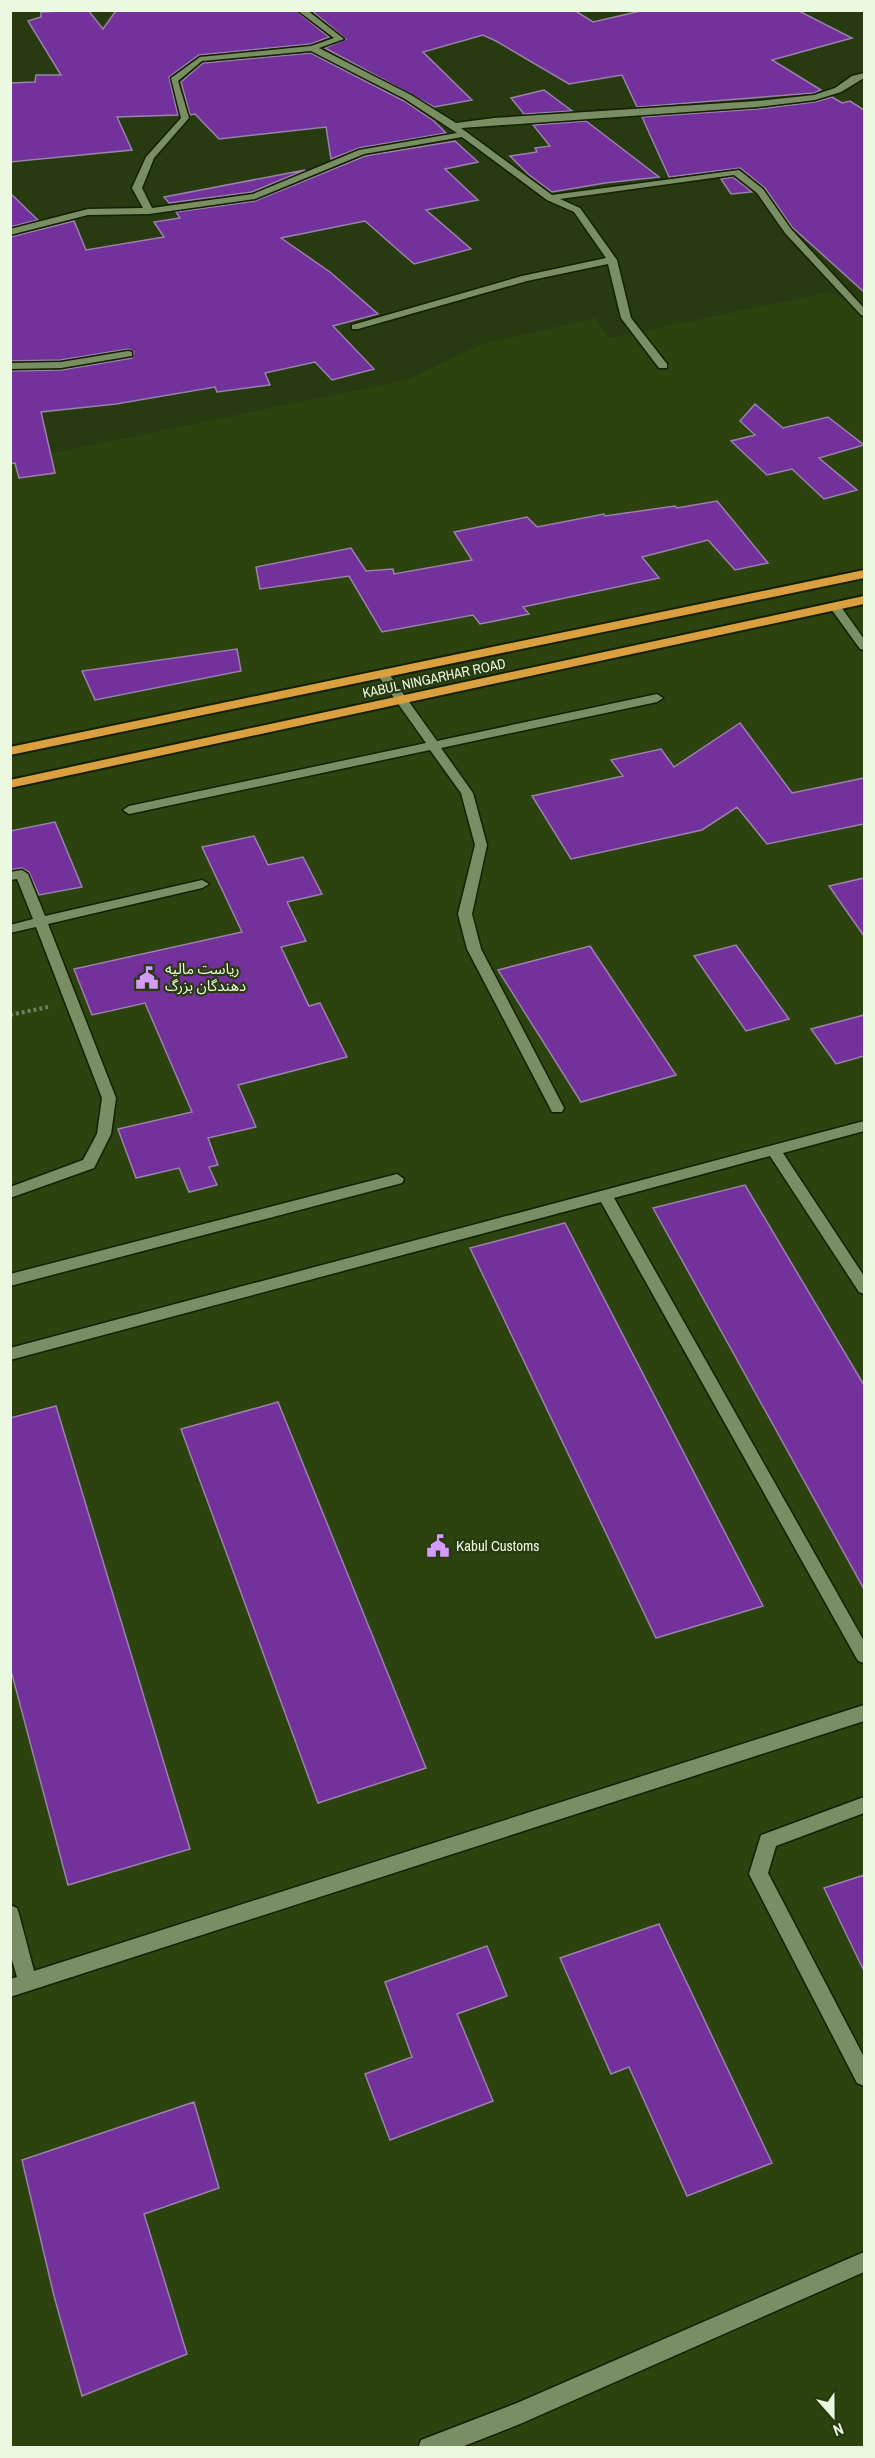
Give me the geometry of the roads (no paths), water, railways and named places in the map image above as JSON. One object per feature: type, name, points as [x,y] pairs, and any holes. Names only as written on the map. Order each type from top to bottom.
[{"type":"highway","name":"KABUL NINGARHAR ROAD","points":[[10,751],[864,574]]},
{"type":"highway","name":"KABUL NINGARHAR ROAD","points":[[10,784],[864,600]]},
{"type":"street","points":[[149,211],[137,189],[150,157],[185,118],[174,80],[200,59],[312,48],[340,39],[301,10]]},
{"type":"street","points":[[312,48],[408,98],[454,126],[550,198],[577,210],[612,260],[626,318],[663,366]]},
{"type":"street","points":[[454,126],[494,121],[757,104],[815,97],[838,90],[855,78],[864,75]]},
{"type":"street","points":[[10,232],[88,212],[149,211],[255,196],[362,152],[464,134]]},
{"type":"street","points":[[550,198],[736,172],[760,191],[788,231],[864,313]]},
{"type":"street","points":[[355,327],[525,278],[612,260]]},
{"type":"street","points":[[10,366],[61,365],[128,354]]},
{"type":"street","points":[[835,606],[864,647]]},
{"type":"street","points":[[382,674],[468,793],[481,845],[465,914],[474,949],[557,1108]]},
{"type":"street","points":[[129,810],[657,698]]},
{"type":"street","points":[[10,876],[22,874],[109,1098],[104,1134],[89,1164],[10,1193]]},
{"type":"street","points":[[10,929],[202,884]]},
{"type":"street","points":[[10,1354],[864,1126]]},
{"type":"street","points":[[774,1150],[864,1288]]},
{"type":"street","points":[[10,1280],[397,1179]]},
{"type":"street","points":[[605,1195],[864,1656]]},
{"type":"street","points":[[10,1914],[19,1986],[864,1713]]},
{"type":"street","points":[[864,1805],[768,1841],[758,1874],[864,2076]]},
{"type":"street","points":[[429,2448],[520,2413],[864,2262]]},
{"type":"place","name":"ریاست مالیه دهندگان بزرگ","points":[[147,978]]},
{"type":"place","name":"Kabul Customs","points":[[438,1546]]}]
